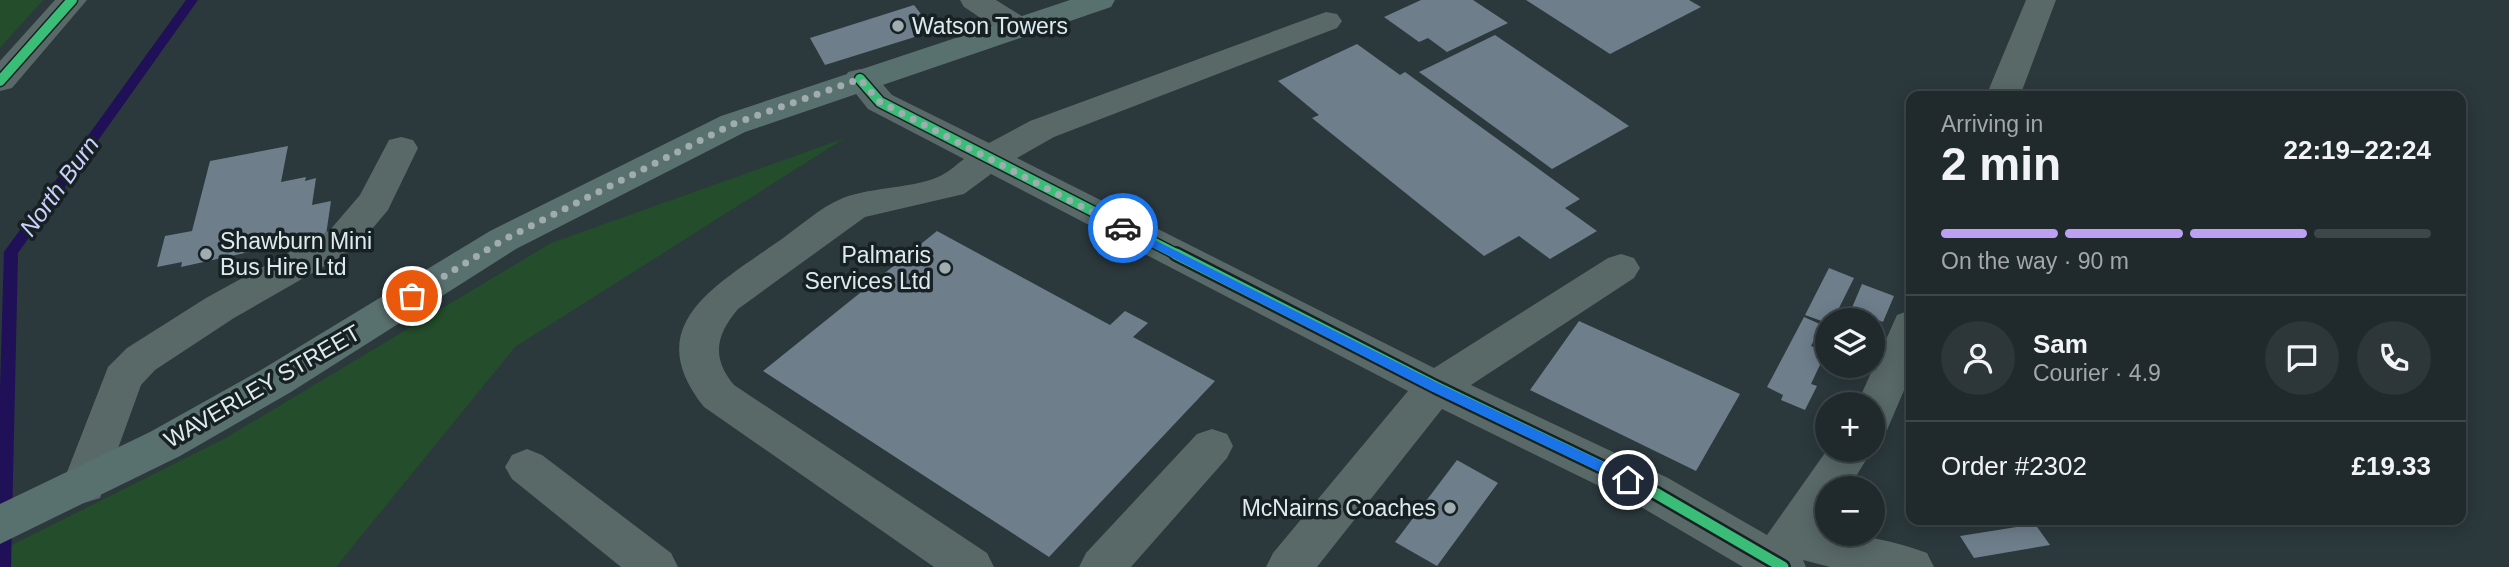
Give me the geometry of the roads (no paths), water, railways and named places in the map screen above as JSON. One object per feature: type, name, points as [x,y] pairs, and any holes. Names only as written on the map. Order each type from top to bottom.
[{"type":"main road","name":"WAVERLEY STREET","points":[[17,517],[165,444],[276,381],[503,240],[733,124],[1100,0]]},
{"type":"street","points":[[0,81],[72,0]]},
{"type":"street","points":[[975,0],[1017,27]]},
{"type":"street","points":[[2005,91],[2041,0]]},
{"type":"street","points":[[971,567],[719,396],[707,384],[699,370],[697,349],[709,319],[724,299],[854,207],[951,186],[988,159],[1042,129],[1326,21]]},
{"type":"street","points":[[860,79],[880,102],[988,159],[1436,387],[1783,555],[1911,567]]},
{"type":"street","points":[[84,485],[123,378],[132,368],[177,334],[343,239],[375,201],[401,148]]},
{"type":"street","points":[[1289,567],[1436,387],[1621,268]]},
{"type":"street","points":[[1883,392],[1906,337]]},
{"type":"street","points":[[1102,567],[1212,446]]},
{"type":"street","points":[[1783,555],[1843,462]]},
{"type":"street","points":[[527,467],[655,567]]},
{"type":"waterway","name":"North Burn","points":[[3,567],[11,252],[192,0]]},
{"type":"place","name":"Watson Towers","points":[[898,26]]},
{"type":"place","name":"Shawburn Mini Bus Hire Ltd","points":[[206,254]]},
{"type":"place","name":"Palmaris Services Ltd","points":[[945,268]]},
{"type":"place","name":"McNairns Coaches","points":[[1450,508]]}]
